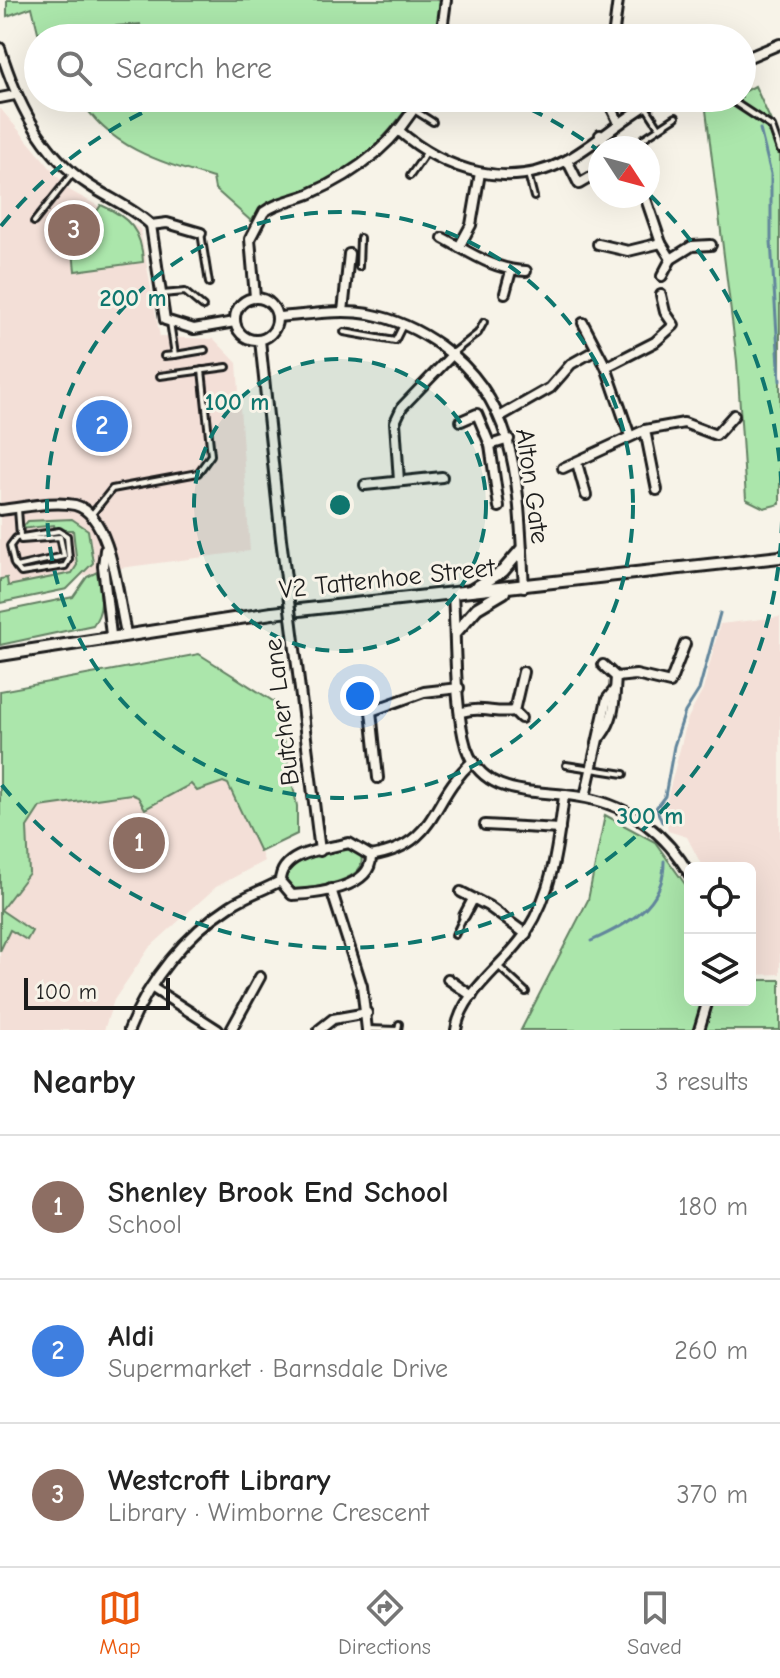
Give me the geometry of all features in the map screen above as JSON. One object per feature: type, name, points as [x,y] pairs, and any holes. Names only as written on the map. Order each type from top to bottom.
[{"type":"street","points":[[443,24],[446,0]]},
{"type":"street","points":[[615,24],[618,0]]},
{"type":"street","points":[[756,54],[780,44]]},
{"type":"street","points":[[0,48],[2,61],[24,111]]},
{"type":"street","points":[[0,98],[15,95]]},
{"type":"street","points":[[25,112],[73,173],[140,214],[151,225],[165,320],[194,329],[235,322]]},
{"type":"street","points":[[255,297],[250,239],[264,212],[348,174],[398,130],[412,112]]},
{"type":"street","points":[[614,112],[618,121]]},
{"type":"street","points":[[398,130],[426,153],[451,166],[480,173],[528,174],[567,160],[633,112]]},
{"type":"street","points":[[567,160],[579,184]]},
{"type":"street","points":[[459,247],[471,225],[480,173]]},
{"type":"street","points":[[568,189],[588,179]]},
{"type":"street","points":[[649,208],[661,243],[671,259]]},
{"type":"street","points":[[151,225],[167,223],[201,233]]},
{"type":"street","points":[[443,238],[478,260],[511,271],[526,271]]},
{"type":"street","points":[[598,244],[617,251],[661,243]]},
{"type":"street","points":[[662,276],[671,259],[692,246],[711,245]]},
{"type":"street","points":[[343,312],[349,254]]},
{"type":"street","points":[[348,266],[359,267]]},
{"type":"street","points":[[505,293],[511,271]]},
{"type":"street","points":[[606,367],[655,342],[674,325],[661,295]]},
{"type":"street","points":[[255,297],[268,300],[278,317],[271,334],[260,340],[244,336],[235,322],[238,308],[255,297]]},
{"type":"street","name":"Alton Gate","points":[[278,317],[343,312],[403,324],[453,354],[475,373],[501,416],[509,439],[524,587]]},
{"type":"street","points":[[583,323],[606,367],[630,436]]},
{"type":"street","name":"Butcher Lane","points":[[260,340],[320,851]]},
{"type":"street","points":[[501,416],[550,388],[571,364],[596,350]]},
{"type":"street","points":[[399,481],[395,422],[402,407],[453,354]]},
{"type":"street","points":[[461,421],[477,414],[490,445],[499,507]]},
{"type":"street","points":[[563,468],[645,430],[684,423],[716,435],[734,415]]},
{"type":"street","points":[[645,430],[657,490]]},
{"type":"street","points":[[490,445],[509,439]]},
{"type":"street","points":[[577,463],[586,495]]},
{"type":"street","points":[[365,485],[442,477]]},
{"type":"street","points":[[0,510],[72,505],[92,514],[103,529],[126,633]]},
{"type":"street","points":[[106,546],[103,566],[111,635]]},
{"type":"street","points":[[521,550],[503,571],[459,594],[456,632],[459,688],[466,747],[473,761],[501,786],[585,797],[619,808],[658,832],[684,867]]},
{"type":"street","name":"V2 Tattenhoe Street","points":[[0,655],[111,635],[272,613],[780,557]]},
{"type":"street","points":[[456,632],[477,608],[509,589]]},
{"type":"street","points":[[603,665],[616,677],[636,675],[670,683],[685,644]]},
{"type":"street","points":[[514,711],[523,672]]},
{"type":"street","points":[[585,797],[600,736],[610,723],[616,705],[616,677]]},
{"type":"street","points":[[371,711],[424,692],[459,688]]},
{"type":"street","points":[[369,695],[378,778]]},
{"type":"street","points":[[462,712],[481,706],[499,713],[514,711]]},
{"type":"street","points":[[514,711],[521,718]]},
{"type":"street","points":[[129,1030],[151,987],[190,938],[230,905],[280,881],[286,864],[320,851],[349,843],[371,856],[401,848],[431,823],[455,777],[473,761]]},
{"type":"street","points":[[376,764],[390,762]]},
{"type":"street","points":[[456,1030],[458,1020],[472,996],[526,934],[542,905],[560,829],[564,796]]},
{"type":"street","points":[[485,825],[560,829]]},
{"type":"street","points":[[280,881],[292,895],[331,889],[365,875],[371,868],[371,856]]},
{"type":"street","points":[[331,889],[359,974],[367,1029]]},
{"type":"street","points":[[461,892],[526,934]]},
{"type":"street","points":[[464,916],[473,899]]},
{"type":"street","points":[[231,1030],[260,977]]},
{"type":"street","points":[[448,979],[472,996]]},
{"type":"street","points":[[151,987],[218,1030]]},
{"type":"street","points":[[699,1030],[706,1006]]},
{"type":"street","points":[[319,1030],[333,1019],[367,1013]]},
{"type":"lane","points":[[417,112],[433,122]]},
{"type":"lane","points":[[650,112],[660,127]]},
{"type":"lane","points":[[749,112],[772,127],[780,150]]},
{"type":"lane","points":[[647,136],[676,117]]},
{"type":"lane","points":[[410,176],[426,153]]},
{"type":"lane","points":[[34,222],[73,173]]},
{"type":"lane","points":[[528,174],[534,197]]},
{"type":"lane","points":[[201,233],[209,283]]},
{"type":"lane","points":[[359,267],[360,238]]},
{"type":"lane","points":[[160,294],[185,292],[203,307]]},
{"type":"lane","points":[[170,322],[175,355]]},
{"type":"lane","points":[[453,354],[478,333],[484,322]]},
{"type":"lane","points":[[344,332],[395,341],[403,324]]},
{"type":"lane","points":[[164,356],[205,350]]},
{"type":"lane","points":[[160,376],[227,367]]},
{"type":"lane","points":[[92,514],[112,489],[198,473],[211,455],[202,370]]},
{"type":"lane","points":[[18,509],[20,536],[10,546],[15,567],[21,573],[65,566],[69,559],[65,532],[20,536]]},
{"type":"lane","points":[[566,765],[624,774]]},
{"type":"lane","points":[[455,935],[464,916]]},
{"type":"lane","points":[[499,967],[526,992]]},
{"type":"lane","points":[[367,1029],[398,1030],[399,1024]]},
{"type":"shaded area","points":[[0,108],[69,190],[140,229],[160,337],[214,339],[237,363],[250,551],[120,568],[0,593]]},
{"type":"shaded area","points":[[780,617],[780,974],[756,975],[756,862],[700,862],[687,837],[668,831],[665,807],[688,718],[703,690],[720,624]]},
{"type":"shaded area","points":[[199,654],[276,703],[297,806],[297,834],[261,852],[264,861],[216,887],[149,948],[114,1000],[104,1030],[0,1030],[0,691]]},
{"type":"green space","points":[[7,0],[441,0],[438,24],[36,24],[32,7],[7,16]]},
{"type":"green space","points":[[756,88],[780,141],[780,504],[764,508],[746,499],[737,361],[706,112],[756,112]]},
{"type":"green space","points":[[90,112],[404,112],[355,164],[310,191],[270,204],[251,221],[215,189],[213,178],[138,151],[121,141]]},
{"type":"green space","points":[[101,205],[132,226],[140,242],[143,262],[75,271],[72,240],[77,242]]},
{"type":"green space","points":[[72,519],[88,530],[93,563],[67,589],[0,603],[0,579],[7,578],[8,586],[72,573],[77,565],[73,530],[55,530],[54,525],[21,529],[28,521]]},
{"type":"green space","points":[[97,572],[101,606],[93,625],[0,645],[0,612],[73,597],[87,577]]},
{"type":"green space","points":[[199,654],[276,703],[297,806],[297,834],[260,852],[228,784],[223,782],[197,791],[191,784],[145,809],[138,797],[131,794],[40,807],[27,827],[29,873],[1,910],[32,931],[27,940],[10,930],[0,951],[0,691]]},
{"type":"green space","points":[[605,815],[655,842],[684,883],[684,1006],[756,1006],[756,980],[780,980],[780,1030],[521,1030],[588,900]]},
{"type":"green space","points":[[357,848],[362,859],[360,868],[352,875],[303,889],[294,890],[285,885],[285,869],[301,860]]},
{"type":"waterway","points":[[760,129],[771,174],[771,241],[780,381]]},
{"type":"waterway","points":[[662,822],[656,808],[665,796],[674,746],[685,712],[699,690],[720,613]]},
{"type":"waterway","points":[[591,941],[630,921],[651,902],[663,877],[664,861]]},
{"type":"place","name":"Westcroft Library","points":[[74,230]]},
{"type":"place","name":"Aldi","points":[[102,426]]},
{"type":"place","name":"Shenley Brook End School","points":[[139,843]]}]
